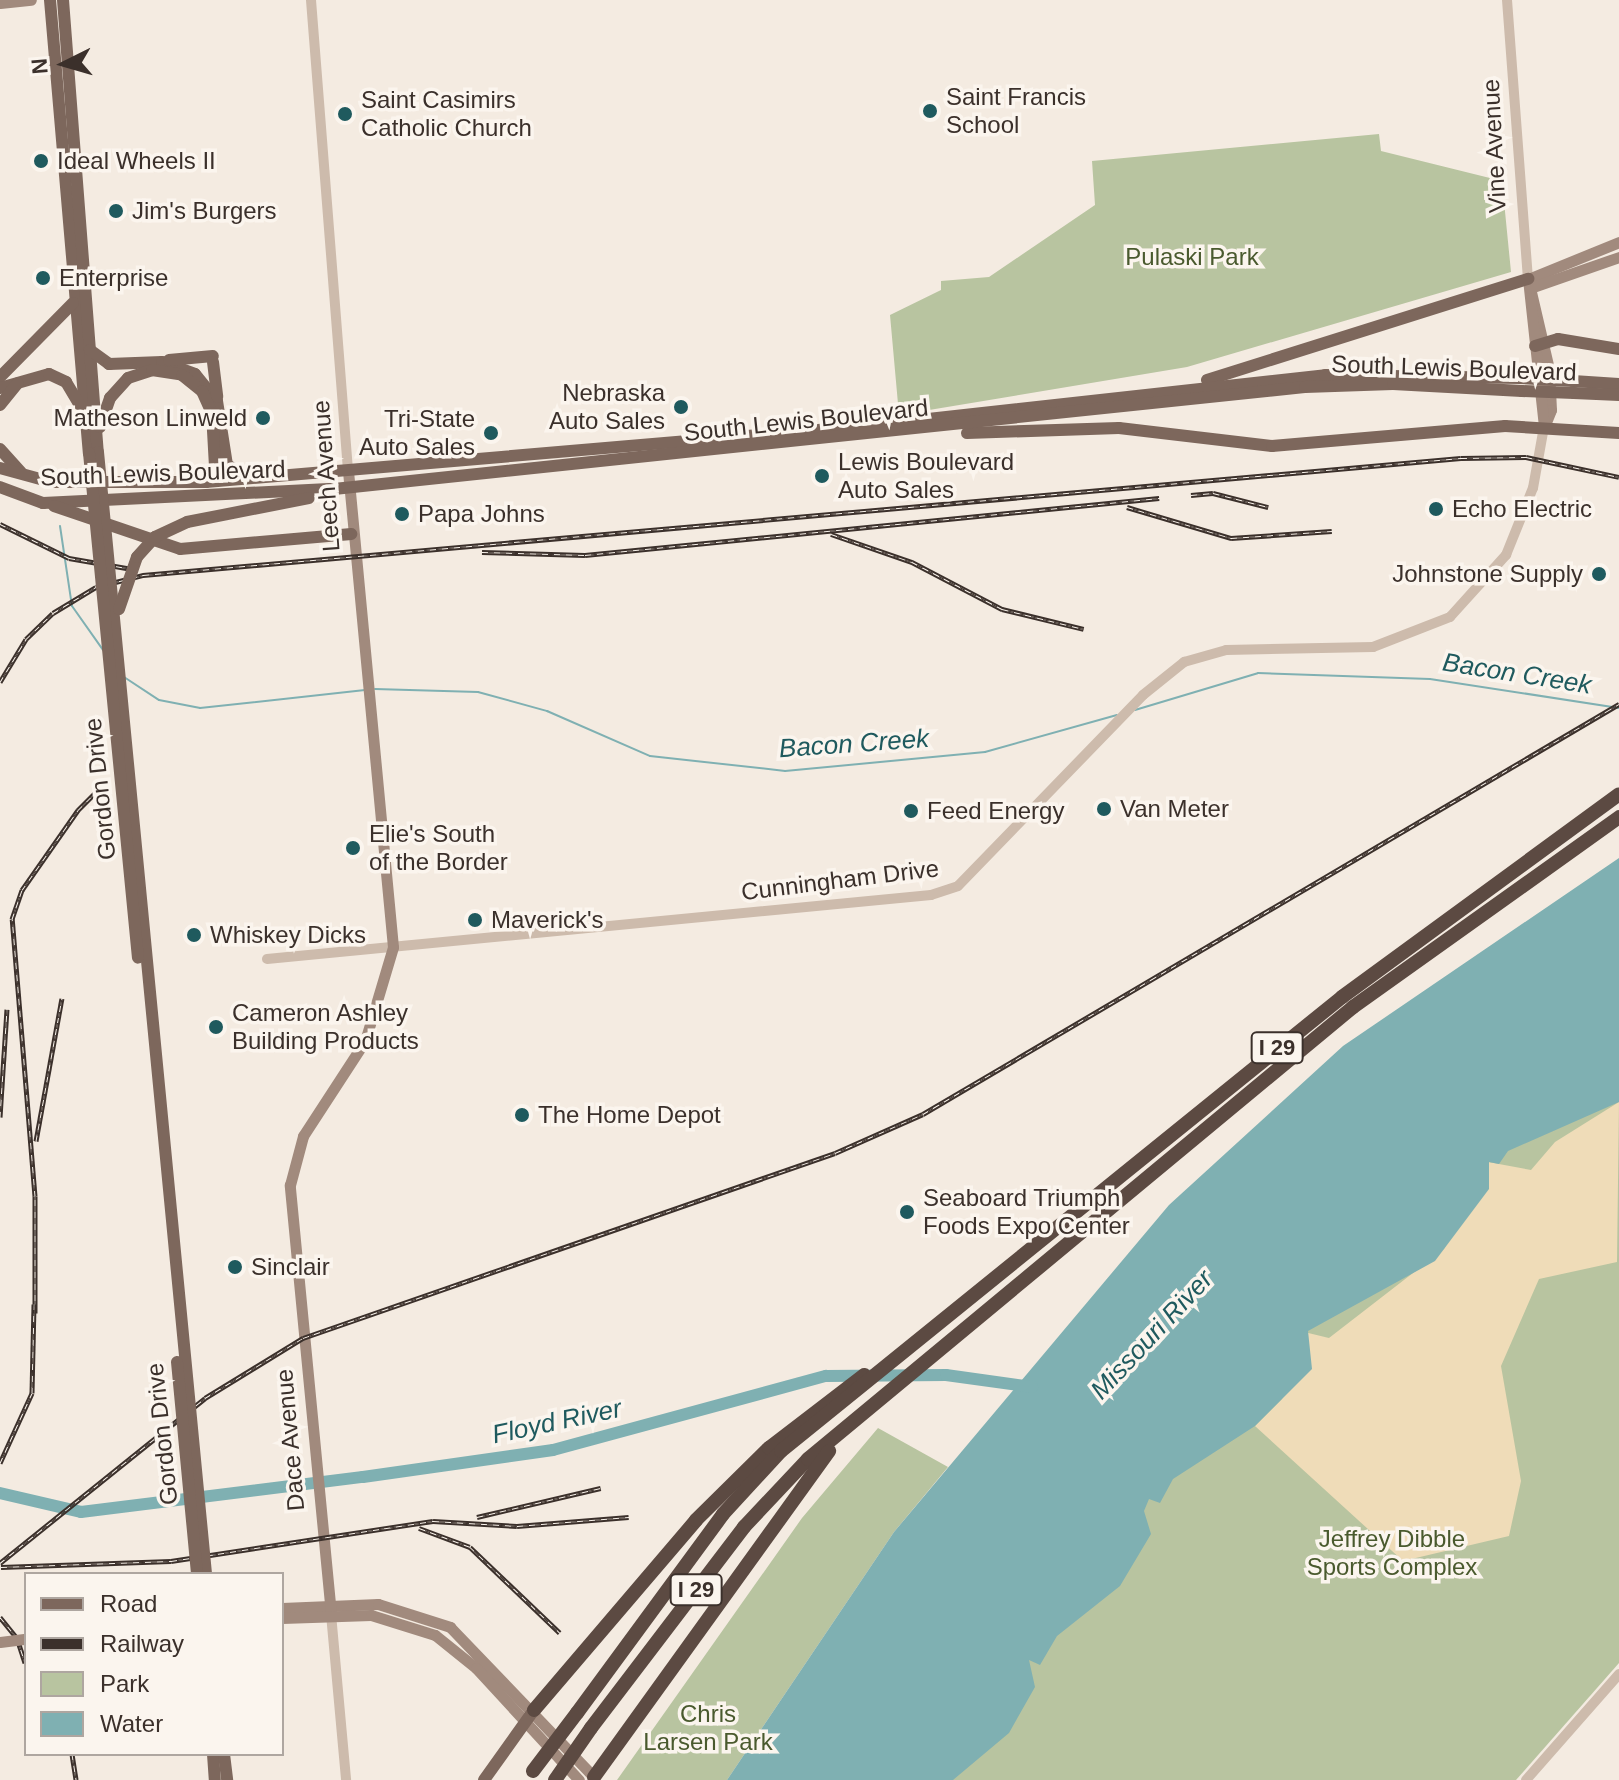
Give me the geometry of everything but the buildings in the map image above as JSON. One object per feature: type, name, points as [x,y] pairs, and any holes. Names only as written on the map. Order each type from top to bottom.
[{"type":"highway","name":"I 29","points":[[530,1775],[723,1514],[775,1450],[868,1372],[895,1361],[1342,997],[1619,794]]},
{"type":"highway","name":"I 29","points":[[555,1780],[744,1527],[893,1385],[967,1321],[1353,1007],[1619,817]]},
{"type":"highway","points":[[534,1710],[696,1520],[775,1450]]},
{"type":"highway","points":[[593,1778],[813,1460]]},
{"type":"main road","points":[[0,3],[31,0]]},
{"type":"main road","name":"Gordon Drive","points":[[50,0],[73,303],[119,656],[206,1572]]},
{"type":"main road","name":"Gordon Drive","points":[[63,0],[90,350],[93,449],[197,1572]]},
{"type":"main road","points":[[1530,285],[1619,242]]},
{"type":"main road","points":[[1160,391],[1259,366],[1619,257]]},
{"type":"main road","points":[[1530,285],[1551,410],[1544,427]]},
{"type":"main road","points":[[0,377],[73,303]]},
{"type":"main road","points":[[1540,343],[1619,349]]},
{"type":"main road","points":[[90,350],[109,364],[213,359],[227,465],[211,486]]},
{"type":"main road","points":[[162,362],[195,374],[217,401]]},
{"type":"main road","points":[[93,449],[110,398],[128,378],[152,370],[182,375],[202,391],[212,413],[215,466],[211,486]]},
{"type":"main road","name":"South Lewis Boulevard","points":[[0,487],[43,503],[266,478],[854,427],[1160,391],[1373,372],[1521,385]]},
{"type":"main road","points":[[0,388],[25,377],[49,374],[72,387],[93,449]]},
{"type":"main road","points":[[0,405],[25,377]]},
{"type":"main road","name":"South Lewis Boulevard","points":[[0,468],[38,481],[349,488],[888,436],[1318,386],[1573,387],[1619,384]]},
{"type":"main road","name":"South Lewis Boulevard","points":[[1573,387],[1619,395]]},
{"type":"main road","points":[[888,436],[1119,428],[1272,446],[1544,427],[1619,433]]},
{"type":"main road","points":[[0,449],[15,469],[38,481]]},
{"type":"main road","points":[[227,465],[266,478]]},
{"type":"main road","name":"Leech Avenue","points":[[348,472],[351,534],[393,947]]},
{"type":"main road","points":[[119,656],[120,603],[130,567],[155,537],[187,522],[349,488]]},
{"type":"main road","points":[[43,503],[180,549],[351,534]]},
{"type":"main road","name":"Dace Avenue","points":[[330,1609],[290,1185],[303,1136],[322,1102],[365,1041],[393,947]]},
{"type":"main road","points":[[284,1608],[392,1606],[442,1622],[479,1651],[593,1778]]},
{"type":"main road","points":[[284,1618],[330,1609],[393,1619],[435,1635],[476,1668],[579,1780]]},
{"type":"main road","points":[[0,1642],[24,1639]]},
{"type":"main road","points":[[484,1780],[534,1710]]},
{"type":"main road","points":[[213,1756],[215,1780]]},
{"type":"main road","points":[[224,1756],[227,1780]]},
{"type":"street","name":"Leech Avenue","points":[[311,0],[348,472]]},
{"type":"street","name":"Vine Avenue","points":[[1507,0],[1530,285]]},
{"type":"street","name":"Cunningham Drive","points":[[267,959],[931,895],[973,878],[1166,674],[1226,650],[1391,643],[1450,617],[1487,583],[1506,555],[1533,488],[1544,427]]},
{"type":"street","name":"Dace Avenue","points":[[330,1609],[346,1780]]},
{"type":"street","points":[[1526,1780],[1619,1674]]},
{"type":"green space","name":"Pulaski Park","points":[[1379,134],[1381,151],[1502,181],[1511,272],[1187,367],[899,415],[890,315],[941,290],[941,281],[989,277],[1095,205],[1092,161]]},
{"type":"green space","name":"Jeffrey Dibble Sports Complex","points":[[1619,1040],[1619,1663],[1516,1780],[926,1780],[1096,1532],[1389,1231]]},
{"type":"green space","name":"Chris Larsen Park","points":[[878,1428],[948,1467],[894,1532],[727,1780],[617,1780],[802,1518]]},
{"type":"sand","points":[[1619,1102],[1617,1262],[1539,1279],[1501,1366],[1521,1481],[1509,1536],[1403,1561],[1255,1426],[1282,1399],[1300,1331],[1329,1338],[1444,1249],[1488,1162],[1531,1170],[1555,1142]]},
{"type":"water","name":"Missouri River","points":[[1619,858],[1619,1102],[1508,1151],[1499,1164],[1489,1162],[1489,1189],[1435,1261],[1308,1331],[1312,1369],[1255,1426],[1173,1479],[1160,1503],[1149,1499],[1144,1511],[1151,1534],[1120,1586],[1057,1636],[1040,1665],[1029,1660],[1035,1687],[1009,1733],[953,1780],[727,1780],[894,1532],[1169,1205],[1343,1046]]},
{"type":"waterway","name":"Bacon Creek","points":[[60,526],[72,606],[103,650]]},
{"type":"waterway","name":"Bacon Creek","points":[[1135,710],[1258,673],[1430,679],[1619,708]]},
{"type":"waterway","name":"Bacon Creek","points":[[124,677],[159,700],[200,708],[365,690]]},
{"type":"waterway","name":"Bacon Creek","points":[[375,689],[478,692],[547,711],[650,756],[785,771],[985,752],[1117,715]]},
{"type":"waterway","name":"Floyd River","points":[[0,1493],[81,1512],[363,1477],[553,1450],[826,1376],[946,1375],[1032,1387]]},
{"type":"railway","points":[[0,682],[26,639],[53,613],[96,587],[143,575],[1461,458],[1526,457],[1619,477]]},
{"type":"railway","points":[[1191,495],[1213,493],[1268,507]]},
{"type":"railway","points":[[482,552],[585,555],[1159,498]]},
{"type":"railway","points":[[1127,507],[1231,538],[1332,531]]},
{"type":"railway","points":[[0,524],[69,558],[138,570]]},
{"type":"railway","points":[[831,534],[912,562],[1002,609],[1084,629]]},
{"type":"railway","points":[[0,1563],[205,1398],[303,1338],[835,1153],[923,1114],[1619,704]]},
{"type":"railway","points":[[35,1313],[35,1196],[12,919],[22,890],[78,810],[103,785]]},
{"type":"railway","points":[[36,1141],[62,998]]},
{"type":"railway","points":[[0,1117],[7,1009]]},
{"type":"railway","points":[[0,1463],[32,1393],[34,1304]]},
{"type":"railway","points":[[477,1517],[601,1488]]},
{"type":"railway","points":[[1,1567],[171,1561],[433,1521],[517,1526],[629,1517]]},
{"type":"railway","points":[[419,1528],[470,1547],[560,1633]]},
{"type":"railway","points":[[0,1617],[17,1638],[24,1660]]},
{"type":"railway","points":[[72,1756],[76,1780]]},
{"type":"place","name":"Saint Francis School","points":[[930,111]]},
{"type":"place","name":"Saint Casimirs Catholic Church","points":[[345,114]]},
{"type":"place","name":"Ideal Wheels II","points":[[41,161]]},
{"type":"place","name":"Jim's Burgers","points":[[116,211]]},
{"type":"place","name":"Enterprise","points":[[43,278]]},
{"type":"place","name":"Nebraska Auto Sales","points":[[681,407]]},
{"type":"place","name":"Matheson Linweld","points":[[263,418]]},
{"type":"place","name":"Tri-State Auto Sales","points":[[491,433]]},
{"type":"place","name":"Lewis Boulevard Auto Sales","points":[[822,476]]},
{"type":"place","name":"Echo Electric","points":[[1436,509]]},
{"type":"place","name":"Papa Johns","points":[[402,514]]},
{"type":"place","name":"Johnstone Supply","points":[[1599,574]]},
{"type":"place","name":"Van Meter","points":[[1104,809]]},
{"type":"place","name":"Feed Energy","points":[[911,811]]},
{"type":"place","name":"Elie's South of the Border","points":[[353,848]]},
{"type":"place","name":"Maverick's","points":[[475,920]]},
{"type":"place","name":"Whiskey Dicks","points":[[194,935]]},
{"type":"place","name":"Cameron Ashley Building Products","points":[[216,1027]]},
{"type":"place","name":"The Home Depot","points":[[522,1115]]},
{"type":"place","name":"Seaboard Triumph Foods Expo Center","points":[[907,1212]]},
{"type":"place","name":"Sinclair","points":[[235,1267]]}]
